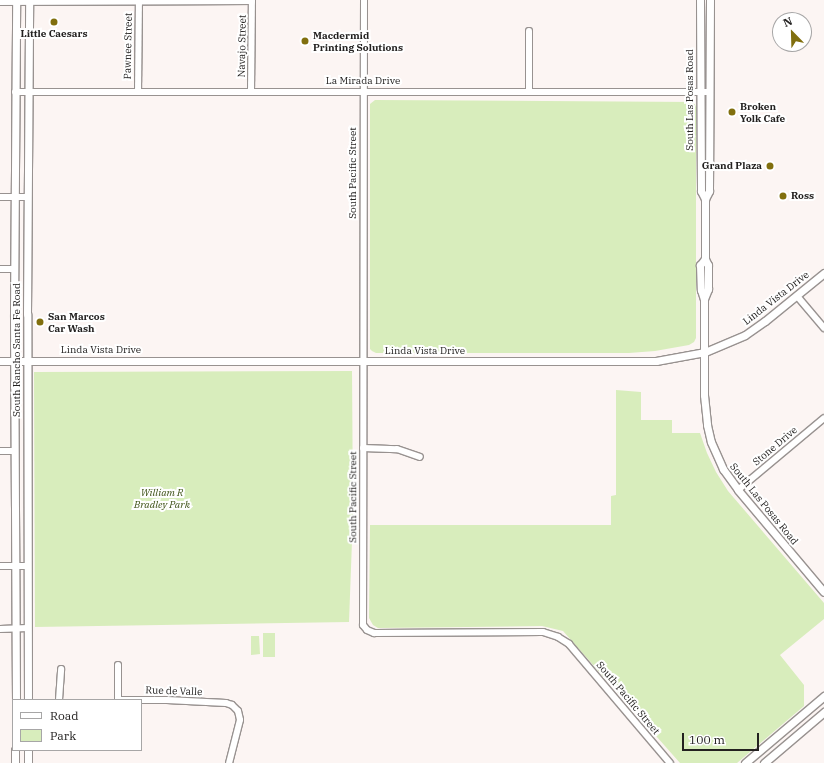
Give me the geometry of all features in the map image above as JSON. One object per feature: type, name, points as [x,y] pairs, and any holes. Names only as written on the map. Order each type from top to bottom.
[{"type":"main road","name":"South Las Posas Road","points":[[700,0],[701,191],[705,199]]},
{"type":"main road","name":"South Las Posas Road","points":[[710,0],[709,191],[705,199],[704,259],[708,265],[708,289],[704,299],[704,395],[707,425],[711,442],[720,463],[738,490],[824,592]]},
{"type":"main road","name":"South Rancho Santa Fe Road","points":[[16,1],[14,197],[16,699]]},
{"type":"main road","name":"South Rancho Santa Fe Road","points":[[28,699],[27,197],[29,1]]},
{"type":"main road","name":"Linda Vista Drive","points":[[0,361],[656,361],[705,352],[745,335],[824,273]]},
{"type":"main road","points":[[745,763],[824,696]]},
{"type":"main road","points":[[764,763],[824,712]]},
{"type":"main road","points":[[15,751],[15,763]]},
{"type":"main road","points":[[28,751],[28,763]]},
{"type":"street","name":"South Pacific Street","points":[[364,0],[362,620],[366,630],[374,633],[543,632],[558,637],[569,644],[670,763]]},
{"type":"street","name":"Pawnee Street","points":[[138,92],[139,1]]},
{"type":"street","points":[[0,2],[252,1]]},
{"type":"street","name":"Navajo Street","points":[[251,91],[252,1]]},
{"type":"street","points":[[529,31],[530,91]]},
{"type":"street","name":"La Mirada Drive","points":[[15,92],[710,92]]},
{"type":"street","points":[[0,197],[27,197]]},
{"type":"street","points":[[0,269],[14,269]]},
{"type":"street","points":[[796,296],[824,328]]},
{"type":"street","name":"Stone Drive","points":[[738,490],[824,418]]},
{"type":"street","points":[[363,448],[397,449],[420,457]]},
{"type":"street","points":[[0,451],[15,451]]},
{"type":"street","points":[[0,566],[28,566]]},
{"type":"street","points":[[0,629],[28,628]]},
{"type":"street","points":[[118,665],[119,699]]},
{"type":"street","points":[[59,699],[61,669]]},
{"type":"street","name":"Rue de Valle","points":[[142,700],[226,703],[238,711],[240,720],[229,763]]},
{"type":"green space","points":[[375,100],[694,102],[696,107],[696,338],[694,342],[689,345],[655,351],[629,353],[376,353],[372,351],[370,349],[370,104]]},
{"type":"green space","name":"William R Bradley Park","points":[[352,371],[353,514],[349,622],[35,627],[34,372]]},
{"type":"green space","points":[[616,390],[641,392],[641,420],[672,420],[672,433],[700,433],[716,472],[728,491],[824,603],[824,619],[780,655],[804,685],[804,706],[737,763],[680,763],[563,631],[542,626],[378,628],[373,625],[369,618],[370,525],[611,525],[611,496],[616,495]]},
{"type":"green space","points":[[263,633],[275,633],[275,657],[263,657]]},
{"type":"green space","points":[[251,636],[259,636],[260,654],[251,655]]},
{"type":"place","name":"Little Caesars","points":[[54,22]]},
{"type":"place","name":"Macdermid Printing Solutions","points":[[305,41]]},
{"type":"place","name":"Broken Yolk Cafe","points":[[732,112]]},
{"type":"place","name":"Grand Plaza","points":[[770,166]]},
{"type":"place","name":"Ross","points":[[783,196]]},
{"type":"place","name":"San Marcos Car Wash","points":[[40,322]]}]
